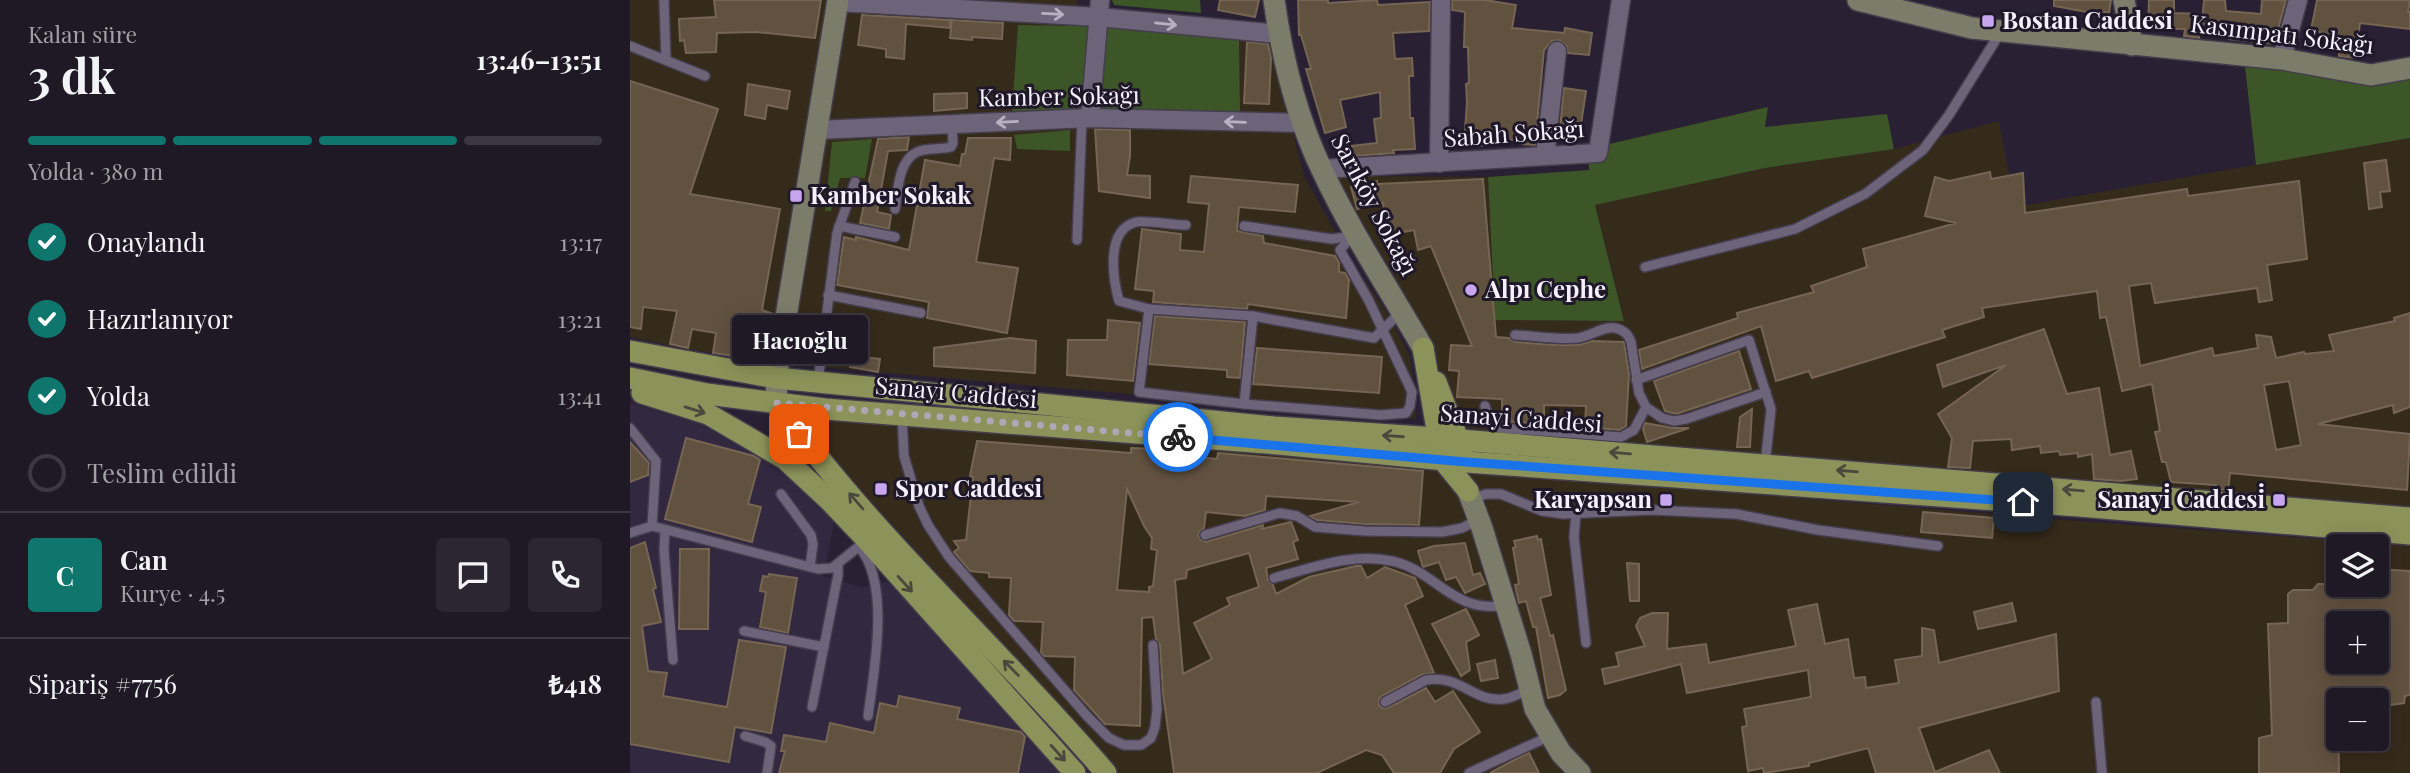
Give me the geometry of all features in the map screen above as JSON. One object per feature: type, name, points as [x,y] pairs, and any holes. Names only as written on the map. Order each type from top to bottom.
[{"type":"main road","points":[[1423,348],[1436,438],[1442,459],[1472,503]]},
{"type":"main road","points":[[1423,348],[1466,462],[1472,503]]},
{"type":"main road","name":"Sanayi Caddesi","points":[[630,351],[776,378],[818,382],[1230,413],[1436,438],[2410,518]]},
{"type":"main road","name":"Sanayi Caddesi","points":[[630,379],[706,394],[902,415],[1466,462],[2065,505],[2410,534]]},
{"type":"main road","points":[[630,390],[708,414],[785,459],[829,500],[863,543],[1075,773]]},
{"type":"main road","points":[[777,403],[808,447],[940,596],[1052,710],[1106,773]]},
{"type":"main road","points":[[808,447],[807,421],[825,408]]},
{"type":"street","points":[[1087,0],[1099,8]]},
{"type":"street","name":"Sarıköy Sokağı","points":[[1274,0],[1279,34],[1303,123],[1321,169],[1353,235],[1423,348]]},
{"type":"street","points":[[1439,163],[1441,0]]},
{"type":"street","name":"Sabah Sokağı","points":[[1321,169],[1598,153],[1621,0]]},
{"type":"street","name":"Kasımpatı Sokağı","points":[[1858,0],[1972,28],[2282,59],[2371,75],[2410,68]]},
{"type":"street","points":[[2124,0],[2132,45]]},
{"type":"street","points":[[2282,59],[2298,0]]},
{"type":"street","points":[[777,403],[776,378],[838,1],[1099,8],[1257,33],[1279,34]]},
{"type":"street","points":[[1086,118],[1099,8]]},
{"type":"street","points":[[1545,156],[1557,51]]},
{"type":"street","name":"Kamber Sokağı","points":[[817,130],[1086,118],[1303,123]]},
{"type":"street","points":[[1472,503],[1506,605],[1535,709],[1561,753],[1580,773]]},
{"type":"lane","points":[[664,0],[666,60]]},
{"type":"lane","points":[[1645,267],[1795,229],[1865,194],[1923,150],[1950,115],[2001,31]]},
{"type":"lane","points":[[630,46],[705,76]]},
{"type":"lane","points":[[1077,240],[1086,118]]},
{"type":"lane","points":[[895,209],[901,172],[908,159],[916,152],[951,147],[952,125]]},
{"type":"lane","points":[[818,382],[839,226],[855,182]]},
{"type":"lane","points":[[1186,226],[1136,222],[1120,233],[1113,255],[1112,276],[1119,301],[1149,309],[1253,316],[1374,338],[1402,311]]},
{"type":"lane","points":[[839,226],[895,237]]},
{"type":"lane","points":[[1244,226],[1332,239],[1353,235]]},
{"type":"lane","points":[[1149,309],[1139,392],[1230,413],[1244,404],[1381,415],[1406,413],[1412,392],[1369,301],[1340,250],[1353,235]]},
{"type":"lane","points":[[828,295],[921,313]]},
{"type":"lane","points":[[1244,404],[1253,316]]},
{"type":"lane","points":[[1516,335],[1572,338],[1589,336],[1609,328],[1622,330],[1629,334],[1639,393],[1646,407],[1662,418],[1674,421],[1766,392]]},
{"type":"lane","points":[[1636,380],[1749,340],[1771,409],[1765,465]]},
{"type":"lane","points":[[1485,406],[1490,422],[1500,428],[1621,437],[1634,430],[1646,407]]},
{"type":"lane","points":[[902,415],[904,456],[919,506],[938,542],[988,604],[1087,716],[1115,743],[1142,745],[1154,733],[1157,709],[1153,645]]},
{"type":"lane","points":[[630,428],[656,461],[652,526]]},
{"type":"lane","points":[[782,494],[811,535],[813,544],[810,567]]},
{"type":"lane","points":[[1205,535],[1280,513],[1297,516],[1307,524],[1322,528],[1403,533],[1454,531],[1471,525],[1472,503],[1486,494],[1501,494],[1542,511],[1576,514],[1651,510],[1707,512],[1938,546]]},
{"type":"lane","points":[[1576,514],[1574,537],[1586,643]]},
{"type":"lane","points":[[630,533],[652,526],[818,569],[832,568],[863,543],[871,564],[878,648],[868,716]]},
{"type":"lane","points":[[665,530],[664,550],[673,660]]},
{"type":"lane","points":[[1274,578],[1326,563],[1389,560],[1419,571],[1451,596],[1463,601],[1485,607],[1506,605]]},
{"type":"lane","points":[[812,707],[838,564]]},
{"type":"lane","points":[[744,631],[824,647]]},
{"type":"lane","points":[[1385,702],[1426,680],[1433,679],[1456,682],[1479,695],[1497,699],[1507,699],[1529,689]]},
{"type":"lane","points":[[2096,702],[2102,773]]},
{"type":"lane","points":[[746,736],[765,741],[771,746],[767,773]]},
{"type":"lane","points":[[1469,773],[1550,736]]},
{"type":"shaded area","points":[[630,0],[1076,0],[1089,26],[1018,25],[1240,112],[1239,36],[1273,39],[1304,176],[1351,260],[1386,311],[1409,355],[1415,388],[1416,419],[797,365],[681,348],[630,337]]},
{"type":"shaded area","points":[[1999,121],[2015,207],[2410,138],[2410,509],[1463,428],[1420,321],[1336,176],[1488,177],[1495,320],[1624,321],[1595,205],[1765,168],[1894,149]]},
{"type":"shaded area","points":[[630,403],[702,425],[777,468],[835,518],[823,576],[861,587],[888,582],[923,616],[1060,773],[630,773]]},
{"type":"shaded area","points":[[830,417],[2326,540],[2326,597],[2389,597],[2389,544],[2410,546],[2410,773],[1119,773],[820,445]]},
{"type":"green space","points":[[1112,0],[1200,0],[1201,13],[1114,5]]},
{"type":"green space","points":[[1018,25],[1089,26],[1239,36],[1240,113],[1012,112]]},
{"type":"green space","points":[[2245,66],[2371,79],[2410,73],[2410,138],[2256,165]]},
{"type":"green space","points":[[1768,107],[1765,127],[1887,114],[1894,149],[1765,168],[1595,205],[1624,321],[1495,320],[1488,177],[1589,170],[1588,149]]},
{"type":"green space","points":[[1070,130],[1070,151],[1017,149],[1014,135]]},
{"type":"green space","points":[[872,139],[865,178],[840,178],[831,211],[825,211],[832,142]]},
{"type":"building","points":[[714,0],[821,0],[815,38],[756,32],[717,33],[716,52],[686,53],[684,40],[680,41],[679,19],[716,17]]},
{"type":"building","points":[[1220,0],[1259,0],[1255,17],[1218,10]]},
{"type":"building","points":[[1298,0],[1328,0],[1328,3],[1377,0],[1378,5],[1430,2],[1429,31],[1393,33],[1395,59],[1412,58],[1413,76],[1409,76],[1410,118],[1413,118],[1415,149],[1353,156],[1352,146],[1377,143],[1374,119],[1381,118],[1380,92],[1340,100],[1346,127],[1325,133],[1306,69],[1311,69],[1299,35]]},
{"type":"building","points":[[1452,0],[1485,0],[1516,5],[1512,28],[1564,33],[1565,28],[1592,33],[1589,55],[1568,53],[1567,46],[1559,40],[1552,41],[1544,50],[1535,145],[1487,136],[1486,146],[1464,144],[1466,84],[1469,83],[1468,47],[1464,47],[1465,12],[1452,10]]},
{"type":"building","points":[[2054,0],[2111,0],[2109,13],[2099,11],[2098,14],[2054,6]]},
{"type":"building","points":[[2149,0],[2174,0],[2174,13],[2200,14],[2199,38],[2184,36],[2185,29],[2148,28]]},
{"type":"building","points":[[2204,0],[2225,0],[2226,11],[2261,14],[2262,0],[2286,0],[2274,44],[2229,39],[2230,27],[2202,24]]},
{"type":"building","points":[[2317,0],[2410,0],[2410,29],[2360,23],[2355,58],[2339,56],[2341,37],[2311,30]]},
{"type":"building","points":[[862,15],[950,20],[950,28],[906,24],[904,59],[886,57],[886,49],[858,45]]},
{"type":"building","points":[[952,20],[1003,23],[1002,39],[950,38]]},
{"type":"building","points":[[1247,42],[1268,44],[1271,58],[1269,104],[1244,103]]},
{"type":"building","points":[[630,81],[718,109],[690,194],[780,209],[762,310],[773,314],[765,361],[713,353],[716,333],[692,329],[688,348],[670,344],[677,311],[643,307],[641,329],[630,327]]},
{"type":"building","points":[[748,84],[790,91],[787,109],[767,105],[765,119],[745,115]]},
{"type":"building","points":[[1564,88],[1586,91],[1580,131],[1560,128]]},
{"type":"building","points":[[967,93],[967,108],[934,111],[934,94]]},
{"type":"building","points":[[1095,129],[1130,130],[1127,175],[1150,176],[1150,198],[1099,191]]},
{"type":"building","points":[[909,137],[907,150],[888,151],[877,212],[891,215],[889,229],[860,223],[878,139]]},
{"type":"building","points":[[968,138],[1011,138],[1010,160],[994,158],[976,262],[1018,268],[1007,333],[927,318],[929,302],[837,285],[844,237],[856,240],[856,237],[909,250],[925,160],[960,166]]},
{"type":"building","points":[[2386,160],[2390,191],[2380,192],[2382,207],[2369,209],[2364,163]]},
{"type":"building","points":[[1990,172],[1991,179],[2023,173],[2025,213],[2187,189],[2188,196],[2299,181],[2307,259],[2267,265],[2272,300],[2259,302],[2257,288],[2155,303],[2151,283],[2129,286],[2140,366],[2212,348],[2214,356],[2258,348],[2256,335],[2271,337],[2276,358],[2304,352],[2334,351],[2329,335],[2395,321],[2394,318],[2410,313],[2410,407],[2394,413],[2393,405],[2318,424],[2410,434],[2407,490],[2230,473],[2228,490],[2215,489],[2216,485],[2171,482],[2166,462],[2162,462],[2155,432],[2160,431],[2152,384],[2122,391],[2106,317],[2100,318],[2097,291],[1982,308],[1984,317],[1942,330],[1945,337],[1812,378],[1809,371],[1776,381],[1761,326],[1642,369],[1639,350],[1738,318],[1737,313],[1814,292],[1811,286],[1867,267],[1863,249],[1956,223],[1925,216],[1935,177],[1949,181]],"holes":[[[2289,381],[2301,445],[2276,450],[2264,385]]]},
{"type":"building","points":[[1191,176],[1298,185],[1295,212],[1239,207],[1237,231],[1263,236],[1264,243],[1335,256],[1339,263],[1339,272],[1345,273],[1349,280],[1346,318],[1248,304],[1247,309],[1153,302],[1154,291],[1135,289],[1142,229],[1181,234],[1180,250],[1204,252],[1209,204],[1188,202]]},
{"type":"building","points":[[1483,179],[1496,337],[1509,338],[1515,342],[1554,345],[1579,345],[1592,341],[1624,342],[1629,374],[1626,426],[1619,430],[1585,427],[1586,406],[1544,405],[1544,424],[1502,421],[1502,399],[1457,397],[1459,371],[1449,370],[1451,345],[1472,346],[1431,246],[1418,250],[1414,230],[1388,235],[1383,203],[1357,209],[1351,187],[1377,181],[1377,184]]},
{"type":"building","points":[[1155,316],[1245,322],[1240,378],[1227,377],[1227,370],[1149,364]]},
{"type":"building","points":[[1108,320],[1140,323],[1133,381],[1067,375],[1068,340],[1107,340]]},
{"type":"building","points":[[2044,329],[2067,394],[2099,388],[2110,455],[2131,451],[2137,479],[2094,479],[2092,454],[2078,457],[2078,453],[2041,453],[2040,446],[2012,450],[2011,439],[1973,441],[1970,468],[1948,467],[1952,438],[1938,414],[2006,365],[1943,387],[1937,365]]},
{"type":"building","points":[[833,336],[854,339],[853,344],[863,346],[861,357],[880,359],[878,372],[850,367],[852,358],[830,355]]},
{"type":"building","points":[[1010,338],[1036,341],[1035,373],[934,366],[934,348]]},
{"type":"building","points":[[1257,348],[1382,357],[1379,393],[1253,384]]},
{"type":"building","points":[[1739,351],[1751,389],[1676,414],[1665,411],[1654,381]]},
{"type":"building","points":[[1752,409],[1750,447],[1737,447],[1740,417]]},
{"type":"building","points":[[1645,423],[1689,428],[1647,442],[1643,429]]},
{"type":"building","points":[[686,438],[754,456],[760,460],[748,504],[761,507],[752,542],[665,519]]},
{"type":"building","points":[[977,441],[1131,453],[1131,448],[1162,449],[1162,454],[1217,459],[1218,453],[1423,471],[1419,525],[1317,520],[1310,516],[1359,502],[1266,496],[1265,510],[1245,516],[1206,512],[1204,528],[1198,536],[1206,542],[1263,525],[1262,529],[1291,522],[1298,540],[1293,542],[1298,559],[1266,568],[1268,580],[1276,594],[1309,577],[1356,566],[1361,566],[1367,578],[1385,567],[1415,578],[1423,596],[1405,605],[1434,673],[1423,674],[1382,696],[1379,705],[1388,708],[1426,688],[1435,702],[1453,691],[1480,732],[1454,749],[1440,773],[1394,773],[1382,755],[1366,750],[1317,773],[1174,773],[1163,693],[1160,645],[1156,639],[1153,617],[1142,618],[1140,726],[1105,724],[1074,690],[1075,657],[1044,656],[1041,653],[1043,622],[1014,621],[1009,615],[1011,578],[989,577],[989,573],[970,571],[954,552],[959,548],[954,541],[966,540],[973,477],[970,476]],"holes":[[[1127,489],[1152,538],[1151,549],[1157,550],[1153,586],[1149,587],[1149,592],[1117,590]],[[1249,553],[1259,587],[1227,598],[1230,605],[1194,623],[1212,659],[1183,674],[1175,580],[1186,578],[1187,570]]]},
{"type":"building","points":[[630,442],[649,463],[648,475],[630,482]]},
{"type":"building","points":[[1923,512],[1994,518],[1992,538],[1921,532]]},
{"type":"building","points":[[1537,536],[1538,540],[1541,539],[1551,595],[1540,598],[1550,636],[1553,635],[1566,690],[1560,695],[1548,698],[1536,627],[1533,627],[1526,601],[1519,603],[1515,585],[1519,584],[1514,541]]},
{"type":"building","points":[[645,542],[661,622],[642,626],[648,671],[667,673],[663,696],[727,707],[739,640],[786,647],[771,733],[735,727],[729,762],[630,744],[630,548]]},
{"type":"building","points":[[1465,543],[1473,575],[1480,573],[1485,584],[1465,593],[1456,577],[1446,580],[1439,562],[1423,567],[1418,551],[1434,546]]},
{"type":"building","points":[[680,549],[709,549],[708,629],[679,629]]},
{"type":"building","points":[[1627,563],[1639,564],[1639,601],[1630,601]]},
{"type":"building","points":[[2389,570],[2410,571],[2410,695],[2405,696],[2404,703],[2389,705],[2389,688],[2326,688],[2326,751],[2339,751],[2339,773],[2259,773],[2259,738],[2272,735],[2268,624],[2288,623],[2288,594],[2293,590],[2313,590],[2318,584],[2326,584],[2326,597],[2389,597]]},
{"type":"building","points":[[769,574],[797,578],[788,633],[760,627],[766,592],[760,591],[763,576],[768,577]]},
{"type":"building","points":[[2012,603],[2016,621],[1978,629],[1974,612]]},
{"type":"building","points":[[1817,604],[1825,644],[1848,639],[1854,678],[1865,677],[1866,688],[1899,683],[1895,660],[1922,656],[1922,628],[1934,630],[1939,663],[2056,634],[2059,691],[1919,728],[1935,772],[1989,750],[2000,773],[1876,773],[1868,748],[1809,763],[1809,766],[1764,773],[1763,768],[1748,771],[1742,727],[1747,726],[1744,709],[1811,697],[1808,670],[1687,693],[1681,664],[1605,684],[1602,669],[1619,666],[1616,653],[1645,646],[1636,626],[1640,618],[1652,613],[1668,613],[1667,649],[1706,644],[1709,663],[1796,646],[1788,610]]},
{"type":"building","points":[[1466,609],[1479,635],[1466,642],[1470,670],[1461,676],[1432,624]]},
{"type":"building","points":[[1495,660],[1498,678],[1481,681],[1477,664]]},
{"type":"building","points":[[899,696],[960,708],[957,719],[1021,732],[1025,737],[1018,773],[779,773],[785,751],[781,751],[784,735],[826,742],[830,723],[874,733],[880,703],[897,707]]},
{"type":"building","points":[[1529,753],[1539,773],[1490,773],[1516,759]]},
{"type":"way so far","points":[[799,434],[777,403],[1178,437]]},
{"type":"place","name":"Bostan Caddesi","points":[[1988,21]]},
{"type":"place","name":"Kamber Sokak","points":[[796,196]]},
{"type":"place","name":"Alpı Cephe","points":[[1471,290]]},
{"type":"place","name":"Hacıoğlu","points":[[799,434]]},
{"type":"place","name":"Spor Caddesi","points":[[881,489]]},
{"type":"place","name":"Karyapsan","points":[[1666,500]]},
{"type":"place","name":"Sanayi̇ Caddesi̇","points":[[2279,500]]},
{"type":"route","points":[[1178,437],[1466,462],[2023,502]]}]
